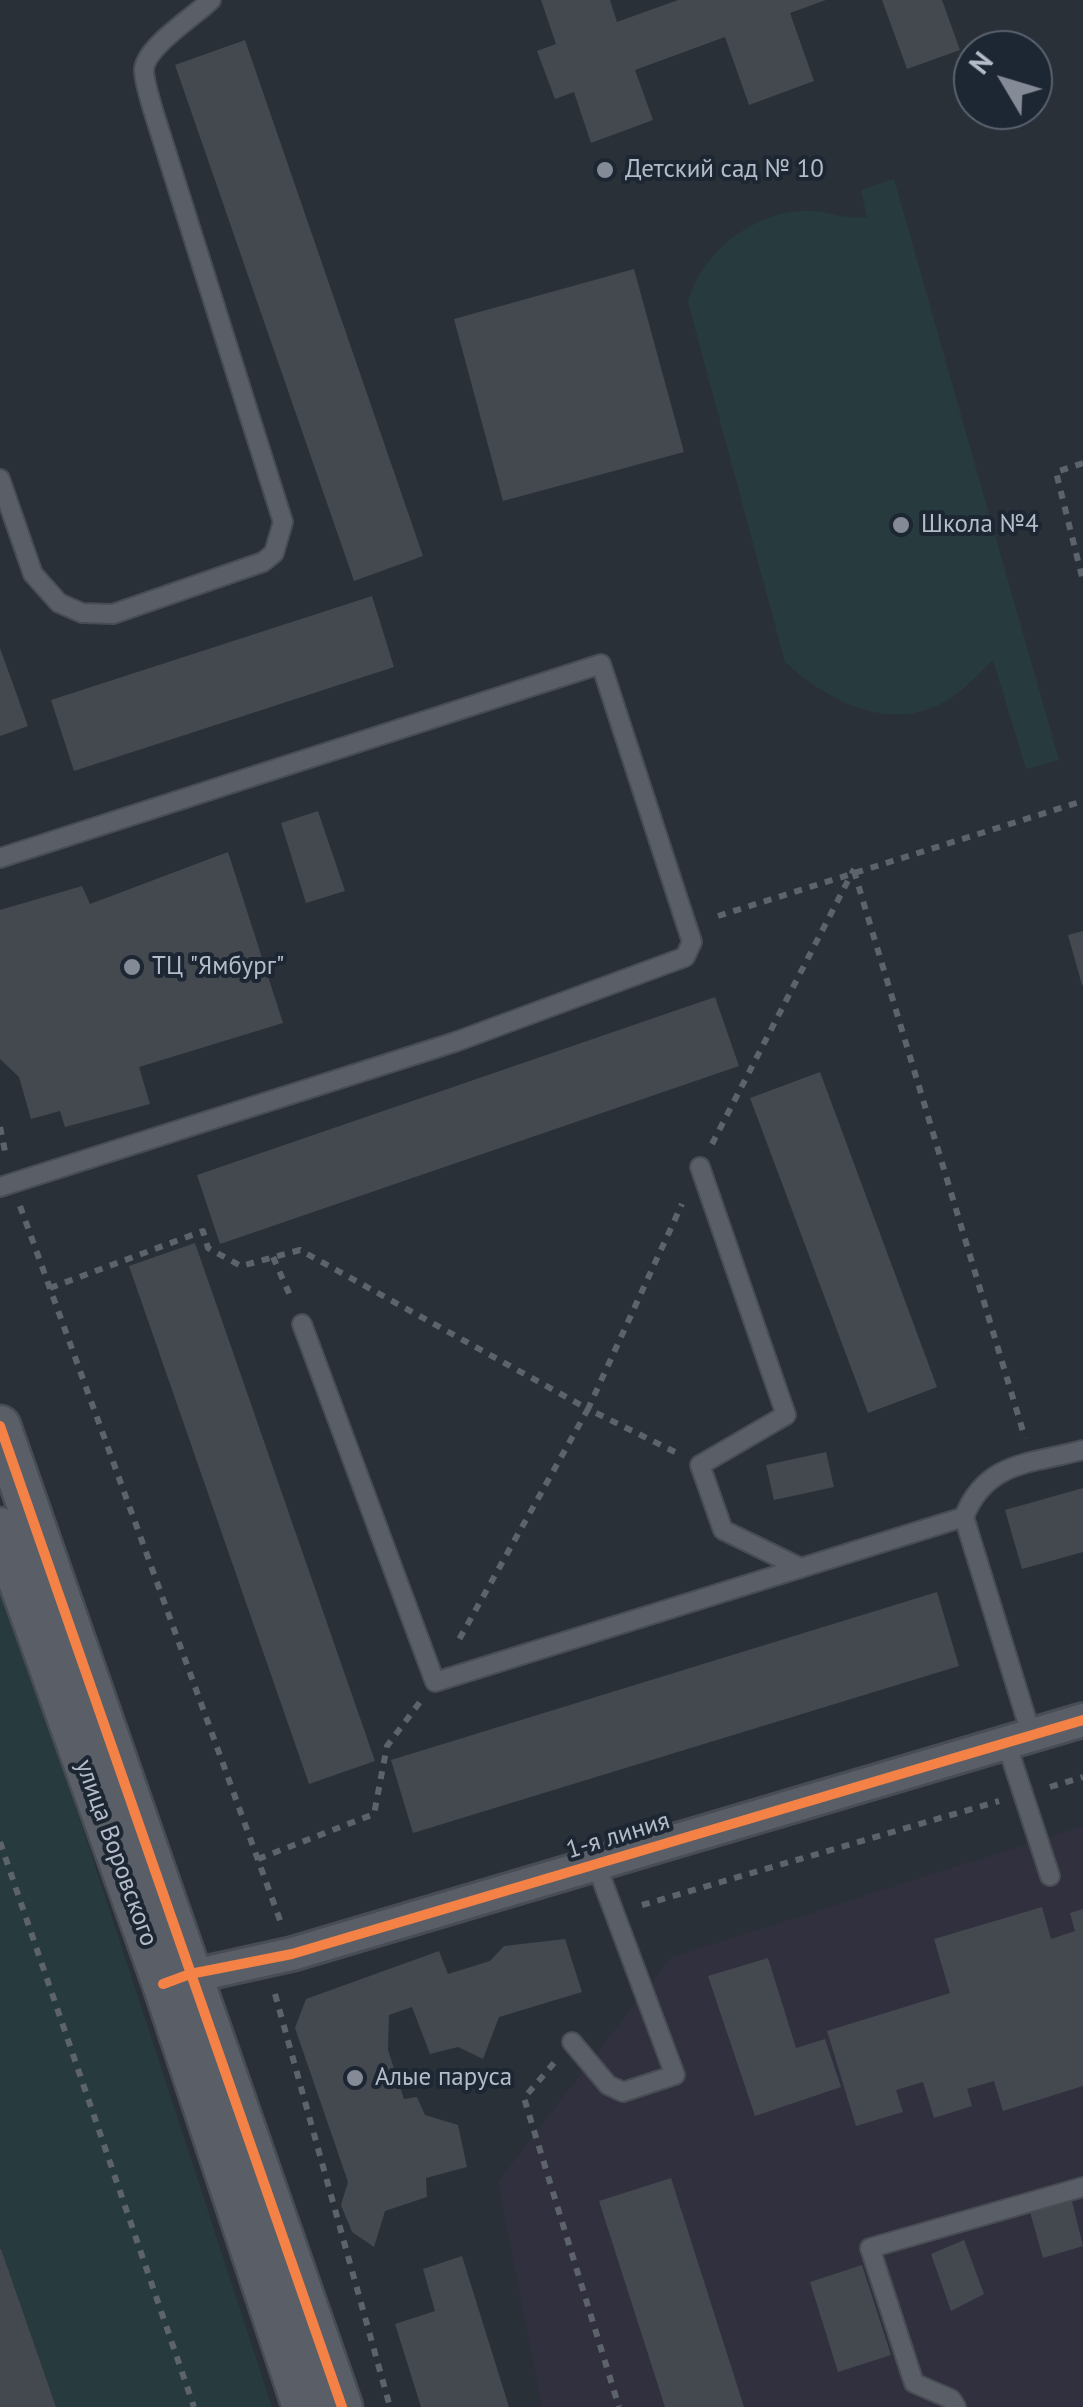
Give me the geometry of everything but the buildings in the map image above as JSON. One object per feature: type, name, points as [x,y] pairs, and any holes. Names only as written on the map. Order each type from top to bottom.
[{"type":"street","points":[[0,1426],[176,1979],[342,2407]]},
{"type":"street","name":"улица Воровского","points":[[0,1528],[176,1979],[303,2407]]},
{"type":"street","name":"1-я линия","points":[[176,1979],[292,1970],[596,1864],[1083,1720]]},
{"type":"lane","points":[[0,480],[33,574],[59,603],[82,614],[113,614],[263,562],[274,553],[283,522],[153,110],[144,69],[153,48],[183,28],[211,0]]},
{"type":"lane","points":[[0,858],[601,664],[692,942],[686,957],[455,1042],[6,1186]]},
{"type":"lane","points":[[700,1167],[786,1416],[700,1464],[723,1530],[801,1568]]},
{"type":"lane","points":[[302,1324],[435,1682],[964,1517]]},
{"type":"lane","points":[[1050,1876],[1023,1794],[1018,1738],[964,1517],[981,1483],[1083,1450]]},
{"type":"lane","points":[[572,2042],[608,2086],[623,2092],[675,2074],[596,1864]]},
{"type":"lane","points":[[956,2407],[951,2399],[914,2383],[870,2248],[1083,2187]]},
{"type":"path","points":[[1083,464],[1056,472],[1083,581]]},
{"type":"path","points":[[718,916],[854,870],[1083,802]]},
{"type":"path","points":[[854,870],[1032,1464]]},
{"type":"path","points":[[0,1127],[6,1186],[292,1970]]},
{"type":"path","points":[[272,1258],[302,1324]]},
{"type":"path","points":[[614,1914],[760,1868],[1083,1777]]},
{"type":"path","points":[[0,1842],[194,2407]]},
{"type":"path","points":[[274,1991],[292,1970]]},
{"type":"path","points":[[274,1991],[292,1970]]},
{"type":"path","points":[[274,1991],[390,2407]]},
{"type":"path","points":[[572,2042],[524,2098],[619,2407]]},
{"type":"shaded area","points":[[1083,1826],[1083,2407],[542,2407],[498,2182],[670,1958]]},
{"type":"green space","points":[[894,179],[1059,760],[1026,769],[993,660],[937,706],[891,714],[846,703],[824,692],[785,662],[688,302],[704,268],[731,239],[748,228],[785,213],[804,211],[867,217],[861,190]]},
{"type":"green space","points":[[0,1575],[272,2407],[56,2407],[0,2247]]},
{"type":"cycle path","points":[[0,1426],[342,2407]]},
{"type":"cycle path","points":[[163,1984],[190,1974],[292,1954],[1083,1720]]},
{"type":"place","name":"Детский сад № 10","points":[[605,170]]},
{"type":"place","name":"Школа №4","points":[[901,525]]},
{"type":"place","name":"ТЦ \"Ямбург\"","points":[[132,967]]},
{"type":"place","name":"Алые паруса","points":[[355,2078]]}]
